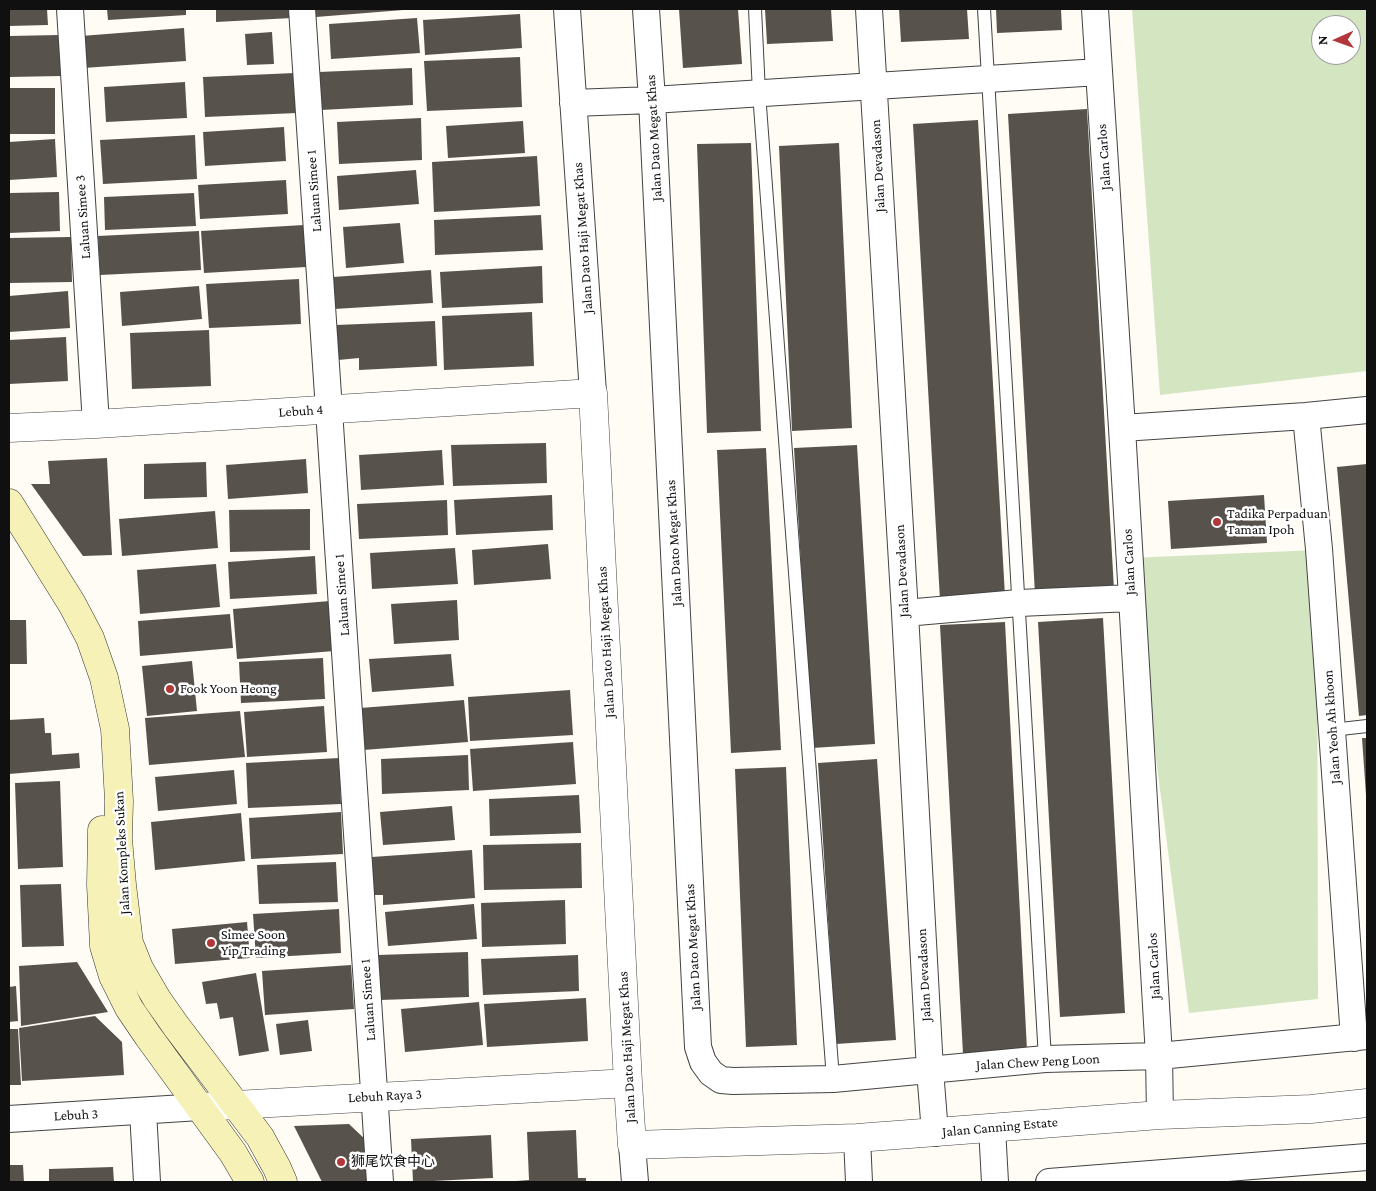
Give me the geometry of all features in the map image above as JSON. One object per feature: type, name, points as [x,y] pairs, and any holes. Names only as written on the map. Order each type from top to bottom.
[{"type":"main road","name":"Jalan Kompleks Sukan","points":[[9,503],[72,604],[90,638],[104,678],[114,730],[118,765],[118,839],[122,885],[129,943],[138,968],[176,1026],[260,1137],[283,1182]]},
{"type":"main road","name":"Jalan Kompleks Sukan","points":[[9,528],[69,623],[92,683],[99,714],[101,745],[101,885],[104,946],[113,976],[129,1008],[233,1153],[250,1182]]},
{"type":"street","name":"Laluan Simee 3","points":[[70,9],[96,424]]},
{"type":"street","name":"Laluan Simee 1","points":[[302,9],[380,1182]]},
{"type":"street","name":"Jalan Dato Haji Megat Khas","points":[[567,9],[593,392],[628,1083],[635,1182]]},
{"type":"street","name":"Jalan Dato Megat Khas","points":[[646,9],[698,1047],[702,1062],[711,1073]]},
{"type":"street","name":"Jalan Devadason","points":[[869,9],[935,1133]]},
{"type":"street","name":"Jalan Carlos","points":[[1095,9],[1159,1056],[1160,1114]]},
{"type":"street","points":[[573,103],[652,100],[1099,72]]},
{"type":"street","name":"Lebuh 4","points":[[9,428],[329,410],[593,392]]},
{"type":"street","points":[[1122,428],[1306,416],[1367,410]]},
{"type":"street","name":"Jalan Yeoh Ah khoon","points":[[1306,416],[1319,549],[1332,730],[1361,1037]]},
{"type":"street","points":[[905,613],[1019,603],[1131,598]]},
{"type":"street","name":"Jalan Chew Peng Loon","points":[[711,1073],[721,1080],[733,1081],[833,1079],[1045,1059],[1159,1056],[1361,1037]]},
{"type":"street","name":"Lebuh Raya 3","points":[[143,1111],[375,1096],[628,1083]]},
{"type":"street","name":"Jalan Canning Estate","points":[[632,1145],[857,1138],[1160,1114],[1311,1109],[1367,1103]]},
{"type":"street","points":[[143,1111],[147,1182]]},
{"type":"street","name":"Lebuh 3","points":[[9,1118],[143,1111]]},
{"type":"street","points":[[992,1128],[994,1182]]},
{"type":"street","points":[[857,1138],[860,1182]]},
{"type":"street","points":[[1049,1182],[1367,1157]]},
{"type":"lane","points":[[755,9],[759,93],[833,1079]]},
{"type":"lane","points":[[984,9],[1045,1059]]},
{"type":"lane","points":[[1332,730],[1367,726]]},
{"type":"green space","points":[[1132,9],[1367,9],[1367,371],[1160,395]]},
{"type":"green space","points":[[1317,550],[1318,999],[1189,1013],[1130,558]]},
{"type":"building","points":[[9,9],[47,9],[48,25],[9,26]]},
{"type":"building","points":[[107,9],[186,9],[186,15],[108,20]]},
{"type":"building","points":[[216,9],[291,9],[292,18],[216,22]]},
{"type":"building","points":[[316,9],[403,9],[403,10],[316,17]]},
{"type":"building","points":[[679,9],[738,9],[742,64],[683,68]]},
{"type":"building","points":[[765,9],[831,9],[833,41],[767,44]]},
{"type":"building","points":[[899,9],[967,9],[969,39],[901,42]]},
{"type":"building","points":[[996,9],[1061,9],[1062,30],[997,33]]},
{"type":"building","points":[[520,14],[522,48],[425,55],[423,20]]},
{"type":"building","points":[[417,18],[420,53],[331,59],[329,24]]},
{"type":"building","points":[[184,28],[186,61],[83,68],[81,36]]},
{"type":"building","points":[[272,32],[274,64],[247,65],[245,34]]},
{"type":"building","points":[[59,35],[61,76],[9,77],[9,36]]},
{"type":"building","points":[[520,57],[522,107],[427,111],[424,61]]},
{"type":"building","points":[[412,68],[413,105],[321,110],[319,72]]},
{"type":"building","points":[[295,73],[297,113],[205,117],[203,77]]},
{"type":"building","points":[[185,82],[187,118],[106,122],[104,87]]},
{"type":"building","points":[[9,88],[55,88],[55,134],[9,134]]},
{"type":"building","points":[[1087,109],[1114,590],[1035,594],[1008,114]]},
{"type":"building","points":[[421,118],[422,160],[339,164],[337,122]]},
{"type":"building","points":[[978,120],[1005,596],[940,600],[913,124]]},
{"type":"building","points":[[523,121],[525,153],[448,158],[446,126]]},
{"type":"building","points":[[284,127],[286,161],[205,166],[203,132]]},
{"type":"building","points":[[195,135],[197,179],[103,184],[100,140]]},
{"type":"building","points":[[55,139],[57,177],[9,180],[9,142]]},
{"type":"building","points":[[751,143],[761,431],[707,433],[697,144]]},
{"type":"building","points":[[839,143],[852,428],[792,431],[779,146]]},
{"type":"building","points":[[537,156],[540,206],[434,212],[432,162]]},
{"type":"building","points":[[416,170],[419,204],[339,210],[337,176]]},
{"type":"building","points":[[286,180],[288,214],[200,219],[198,185]]},
{"type":"building","points":[[59,192],[60,231],[9,233],[9,193]]},
{"type":"building","points":[[194,193],[196,226],[105,230],[104,197]]},
{"type":"building","points":[[541,215],[543,250],[435,255],[434,220]]},
{"type":"building","points":[[400,223],[404,263],[346,268],[343,227]]},
{"type":"building","points":[[304,225],[306,267],[204,273],[201,231]]},
{"type":"building","points":[[199,231],[201,270],[100,275],[98,236]]},
{"type":"building","points":[[71,237],[72,282],[9,283],[9,238]]},
{"type":"building","points":[[542,266],[543,303],[442,308],[440,272]]},
{"type":"building","points":[[431,270],[433,303],[334,309],[333,277]]},
{"type":"building","points":[[299,279],[301,324],[209,328],[206,284]]},
{"type":"building","points":[[199,286],[202,319],[122,326],[120,292]]},
{"type":"building","points":[[68,291],[70,328],[9,332],[9,296]]},
{"type":"building","points":[[532,312],[534,366],[444,370],[442,316]]},
{"type":"building","points":[[435,321],[437,366],[359,370],[359,358],[338,360],[336,325]]},
{"type":"building","points":[[209,330],[211,386],[132,389],[130,333]]},
{"type":"building","points":[[66,337],[68,381],[9,384],[9,340]]},
{"type":"building","points":[[546,443],[547,483],[453,486],[451,445]]},
{"type":"building","points":[[857,445],[875,744],[812,748],[794,448]]},
{"type":"building","points":[[766,448],[781,750],[731,753],[717,450]]},
{"type":"building","points":[[442,450],[444,485],[361,490],[359,455]]},
{"type":"building","points":[[107,458],[112,555],[83,556],[31,484],[50,484],[48,461]]},
{"type":"building","points":[[306,459],[308,493],[228,499],[226,465]]},
{"type":"building","points":[[206,462],[207,497],[144,499],[144,464]]},
{"type":"building","points":[[1367,464],[1367,715],[1359,716],[1337,467]]},
{"type":"building","points":[[552,495],[553,530],[456,535],[454,500]]},
{"type":"building","name":"Tadika Perpaduan Taman Ipoh","points":[[1264,495],[1267,543],[1171,549],[1168,501]]},
{"type":"building","points":[[447,500],[448,535],[359,539],[357,504]]},
{"type":"building","points":[[310,509],[310,550],[230,552],[229,510]]},
{"type":"building","points":[[215,511],[218,548],[122,556],[119,519]]},
{"type":"building","points":[[548,544],[551,579],[474,585],[472,550]]},
{"type":"building","points":[[455,548],[458,584],[372,589],[370,553]]},
{"type":"building","points":[[315,556],[317,594],[230,599],[228,562]]},
{"type":"building","points":[[216,564],[220,607],[140,614],[137,570]]},
{"type":"building","points":[[457,600],[459,640],[394,644],[391,604]]},
{"type":"building","points":[[330,601],[334,651],[237,659],[233,609]]},
{"type":"building","points":[[230,614],[233,648],[140,656],[138,621]]},
{"type":"building","points":[[1103,618],[1125,1013],[1060,1017],[1038,622]]},
{"type":"building","points":[[9,620],[26,620],[27,664],[9,664]]},
{"type":"building","points":[[1005,622],[1027,1050],[963,1054],[940,625]]},
{"type":"building","points":[[451,654],[454,686],[372,692],[369,659]]},
{"type":"building","points":[[323,658],[325,699],[241,703],[239,662]]},
{"type":"building","name":"Fook Yoon Heong","points":[[192,661],[197,711],[147,716],[142,666]]},
{"type":"building","points":[[570,690],[573,735],[470,741],[468,697]]},
{"type":"building","points":[[464,700],[468,742],[363,750],[360,708]]},
{"type":"building","points":[[324,706],[327,752],[247,757],[244,712]]},
{"type":"building","points":[[240,711],[245,757],[149,765],[145,718]]},
{"type":"building","points":[[44,718],[45,733],[51,733],[52,755],[79,753],[80,768],[9,774],[9,720]]},
{"type":"building","points":[[1362,738],[1367,738],[1367,795],[1366,795]]},
{"type":"building","points":[[573,742],[576,784],[473,791],[470,749]]},
{"type":"building","points":[[468,755],[469,790],[382,794],[381,759]]},
{"type":"building","points":[[339,758],[341,804],[248,808],[246,763]]},
{"type":"building","points":[[877,759],[896,1040],[836,1044],[818,763]]},
{"type":"building","points":[[786,767],[797,1045],[746,1047],[735,769]]},
{"type":"building","points":[[234,770],[237,804],[158,811],[155,777]]},
{"type":"building","points":[[60,781],[63,867],[18,869],[15,783]]},
{"type":"building","points":[[579,795],[581,833],[490,836],[489,799]]},
{"type":"building","points":[[452,806],[455,840],[383,845],[380,812]]},
{"type":"building","points":[[341,812],[343,854],[251,859],[249,818]]},
{"type":"building","points":[[241,813],[245,861],[155,870],[151,822]]},
{"type":"building","points":[[581,843],[582,888],[484,890],[483,845]]},
{"type":"building","points":[[472,850],[475,898],[383,905],[383,895],[374,895],[372,857]]},
{"type":"building","points":[[336,862],[338,902],[259,904],[257,865]]},
{"type":"building","points":[[61,884],[64,946],[22,947],[20,885]]},
{"type":"building","points":[[565,900],[566,944],[482,947],[481,903]]},
{"type":"building","points":[[474,904],[477,939],[388,946],[385,912]]},
{"type":"building","points":[[339,909],[341,953],[256,958],[253,914]]},
{"type":"building","name":"Simee Soon Yip Trading","points":[[247,922],[250,958],[175,964],[172,929]]},
{"type":"building","points":[[468,952],[469,997],[380,1000],[378,955]]},
{"type":"building","points":[[578,955],[579,991],[483,995],[481,959]]},
{"type":"building","points":[[77,962],[108,1012],[21,1026],[19,966]]},
{"type":"building","points":[[351,965],[354,1009],[265,1015],[262,971]]},
{"type":"building","points":[[256,973],[269,1051],[239,1056],[233,1017],[220,1019],[217,1003],[206,1004],[202,982]]},
{"type":"building","points":[[16,986],[18,1021],[9,1022],[9,987]]},
{"type":"building","points":[[586,998],[588,1041],[487,1047],[484,1004]]},
{"type":"building","points":[[479,1002],[483,1045],[405,1052],[401,1009]]},
{"type":"building","points":[[95,1016],[122,1042],[124,1075],[22,1081],[19,1028]]},
{"type":"building","points":[[308,1020],[312,1051],[280,1055],[276,1024]]},
{"type":"building","points":[[9,1029],[18,1029],[21,1085],[9,1085]]},
{"type":"building","name":"狮尾饮食中心","points":[[349,1124],[368,1142],[371,1182],[322,1182],[294,1126]]},
{"type":"building","points":[[576,1130],[578,1178],[586,1178],[586,1182],[516,1182],[529,1180],[527,1132]]},
{"type":"building","points":[[491,1135],[493,1178],[413,1182],[411,1139]]},
{"type":"building","points":[[9,1165],[23,1165],[24,1182],[9,1182]]},
{"type":"building","points":[[113,1167],[114,1182],[49,1182],[49,1169]]},
{"type":"place","name":"Tadika Perpaduan Taman Ipoh","points":[[1217,522]]},
{"type":"place","name":"Fook Yoon Heong","points":[[170,689]]},
{"type":"place","name":"Simee Soon Yip Trading","points":[[211,943]]},
{"type":"place","name":"狮尾饮食中心","points":[[341,1162]]}]
